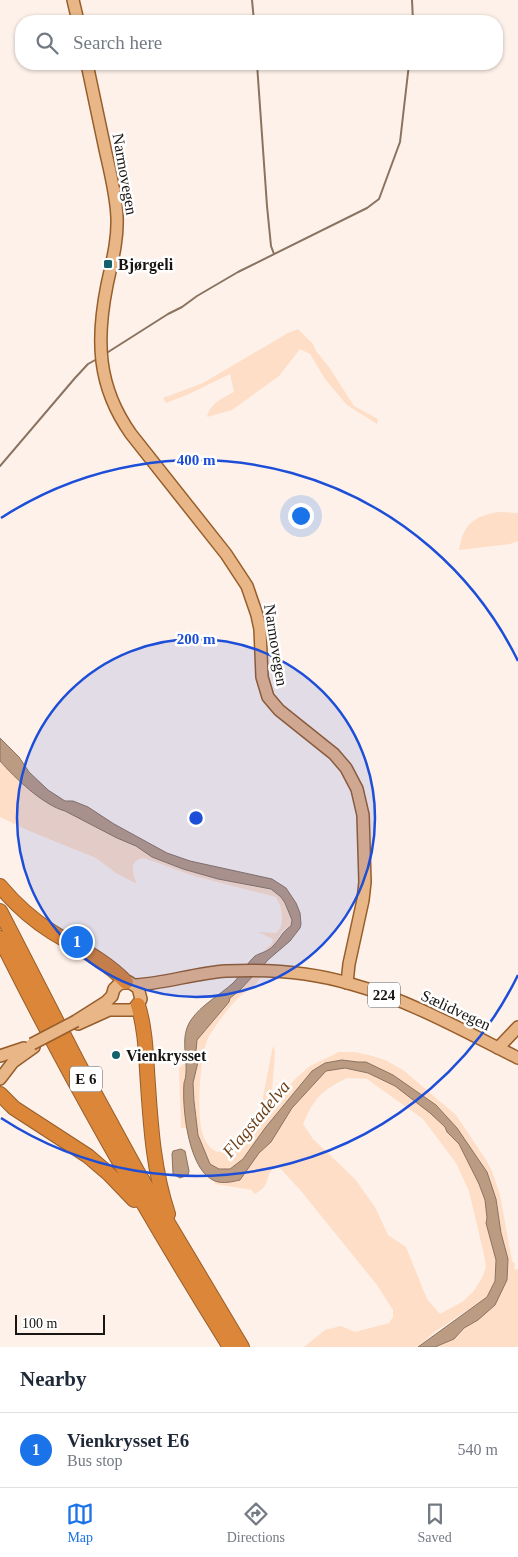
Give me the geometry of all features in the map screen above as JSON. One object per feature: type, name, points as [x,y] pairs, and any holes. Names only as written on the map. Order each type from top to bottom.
[{"type":"highway","points":[[0,886],[34,919],[52,932],[96,957],[131,983]]},
{"type":"highway","name":"E 6","points":[[0,911],[94,1092],[179,1243],[242,1347]]},
{"type":"highway","name":"E 6","points":[[0,938],[62,1058],[144,1208],[230,1347]]},
{"type":"highway","name":"E 6","points":[[139,1002],[146,1054],[154,1157],[165,1204],[179,1243]]},
{"type":"highway","name":"E 6","points":[[0,1094],[20,1112],[88,1156],[109,1174],[130,1198],[144,1208]]},
{"type":"main road","points":[[73,0],[77,15]]},
{"type":"main road","name":"Narmovegen","points":[[88,70],[117,216],[116,243],[101,320],[100,349],[108,391],[122,421],[226,554],[247,586],[260,629],[262,677],[268,697],[279,710],[334,754],[346,768],[354,784],[362,815],[365,867],[363,900],[354,940],[341,981]]},
{"type":"main road","name":"Sælidvegen","points":[[165,982],[207,973],[237,971],[301,975],[341,981],[397,1000],[508,1053]]},
{"type":"main road","name":"224","points":[[3,1075],[6,1064],[0,1056],[33,1045],[77,1022],[112,996],[116,986],[131,983],[165,982]]},
{"type":"main road","name":"224","points":[[77,1022],[109,1010],[119,1009],[128,1011],[150,990],[165,982]]},
{"type":"main road","points":[[131,983],[140,991],[139,1002]]},
{"type":"main road","points":[[112,996],[113,1003],[119,1009]]},
{"type":"main road","points":[[508,1053],[518,1028]]},
{"type":"main road","name":"224","points":[[3,1075],[17,1058],[33,1045]]},
{"type":"shaded area","points":[[298,329],[313,344],[354,406],[378,419],[377,424],[347,405],[325,379],[310,354],[300,349],[279,376],[232,410],[207,417],[214,405],[234,392],[230,374],[166,403],[163,398],[203,383]]},
{"type":"shaded area","points":[[499,512],[518,513],[518,541],[510,544],[459,550],[463,534],[471,523],[483,516]]},
{"type":"shaded area","points":[[0,738],[19,757],[29,772],[48,790],[65,801],[73,801],[88,807],[114,824],[167,853],[190,861],[272,879],[286,888],[300,913],[300,928],[290,941],[230,998],[229,1002],[197,1040],[198,1062],[193,1083],[198,1135],[210,1164],[219,1169],[230,1169],[243,1159],[265,1128],[312,1071],[325,1063],[342,1060],[366,1062],[393,1075],[436,1105],[457,1128],[487,1172],[496,1199],[501,1233],[508,1259],[507,1280],[495,1305],[478,1320],[464,1328],[454,1339],[435,1347],[418,1347],[487,1297],[495,1281],[496,1260],[486,1223],[485,1200],[459,1144],[430,1113],[395,1086],[368,1073],[345,1068],[326,1071],[292,1108],[271,1142],[259,1153],[240,1180],[229,1182],[214,1181],[203,1172],[197,1162],[188,1135],[184,1107],[186,1032],[195,1015],[233,983],[255,956],[272,947],[291,926],[292,920],[281,897],[271,889],[218,879],[183,869],[152,857],[136,846],[48,803],[21,783],[0,761]]},
{"type":"shaded area","points":[[0,761],[21,783],[48,803],[136,846],[152,857],[183,869],[218,879],[272,889],[285,903],[292,920],[291,926],[281,933],[269,950],[261,954],[272,943],[273,939],[258,932],[276,933],[281,925],[281,911],[276,897],[194,876],[144,858],[139,859],[134,864],[133,872],[137,884],[116,873],[96,858],[0,817]]},
{"type":"shaded area","points":[[255,975],[261,975],[257,982],[237,999],[226,1012],[215,1026],[206,1044],[201,1070],[199,1100],[201,1126],[206,1143],[217,1152],[230,1149],[239,1143],[261,1117],[262,1102],[273,1046],[275,1052],[271,1104],[279,1094],[283,1093],[310,1066],[339,1052],[369,1055],[385,1060],[403,1070],[456,1115],[492,1171],[500,1195],[512,1261],[515,1264],[514,1269],[518,1270],[518,1347],[435,1347],[454,1339],[464,1328],[478,1320],[507,1280],[508,1259],[501,1233],[496,1199],[481,1162],[457,1128],[436,1105],[366,1062],[342,1060],[312,1071],[265,1128],[243,1159],[230,1169],[219,1169],[210,1164],[198,1135],[193,1083],[198,1062],[197,1040],[230,998]]},
{"type":"shaded area","points":[[186,1062],[184,1083],[187,1128],[181,1128],[179,1068]]},
{"type":"shaded area","points":[[345,1068],[368,1073],[395,1086],[430,1113],[459,1144],[485,1200],[486,1223],[496,1260],[495,1281],[487,1297],[436,1331],[417,1347],[304,1347],[325,1330],[341,1326],[355,1332],[389,1323],[393,1317],[393,1310],[377,1285],[301,1191],[278,1166],[273,1168],[264,1187],[254,1194],[252,1190],[215,1184],[215,1181],[224,1183],[240,1180],[259,1153],[271,1142],[292,1108],[326,1071]],"holes":[[[347,1078],[367,1079],[423,1119],[456,1163],[469,1191],[486,1267],[482,1278],[473,1292],[462,1302],[440,1314],[427,1299],[406,1247],[388,1235],[375,1207],[355,1179],[313,1139],[303,1124],[311,1107],[325,1091]]]},
{"type":"shaded area","points":[[181,1149],[185,1151],[189,1171],[188,1175],[180,1178],[173,1174],[172,1154],[173,1151]]},
{"type":"waterway","points":[[252,0],[253,15]]},
{"type":"waterway","points":[[412,0],[413,15]]},
{"type":"waterway","points":[[257,70],[267,206],[271,246],[274,254]]},
{"type":"waterway","points":[[105,354],[238,272],[367,208],[379,199],[400,142],[408,70]]},
{"type":"waterway","points":[[0,466],[75,378],[88,364],[97,359]]},
{"type":"place","name":"Bjørgeli","points":[[108,264]]},
{"type":"place","name":"Vienkrysset E6","points":[[77,942]]},
{"type":"place","name":"Vienkrysset","points":[[116,1055]]},
{"type":"water label","name":"Flagstadelva","points":[[256,1119]]}]
